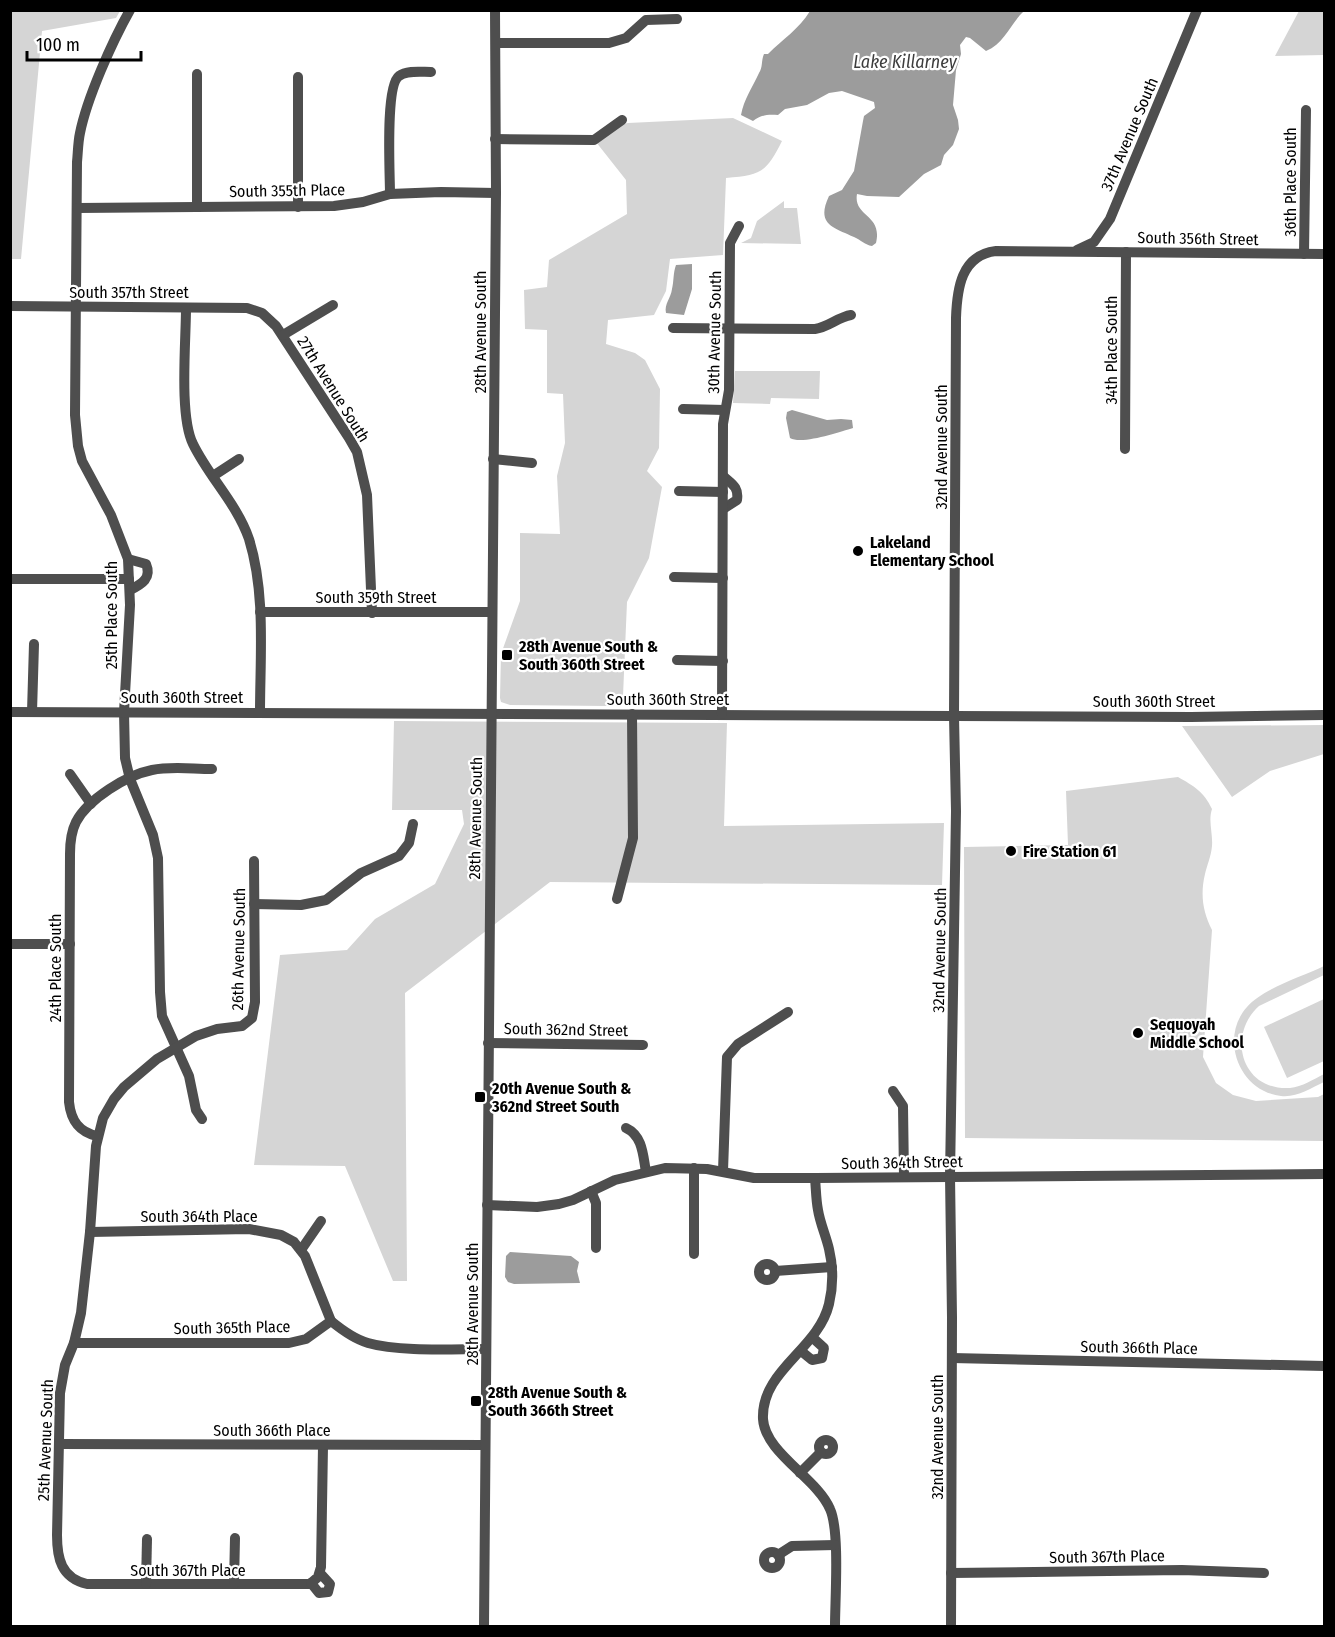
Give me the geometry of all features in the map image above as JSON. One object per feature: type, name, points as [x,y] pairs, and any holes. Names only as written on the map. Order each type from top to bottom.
[{"type":"street","name":"25th Place South","points":[[130,10],[101,74],[79,135],[74,395],[78,446],[88,474],[111,515],[128,559],[125,759],[130,779],[153,835],[158,858],[161,1006],[165,1025],[189,1076],[196,1110],[202,1119]]},
{"type":"street","name":"28th Avenue South","points":[[484,1626],[496,193],[495,10]]},
{"type":"street","name":"37th Avenue South","points":[[1071,251],[1094,242],[1105,228],[1197,10]]},
{"type":"street","points":[[496,43],[609,43],[626,38],[646,20],[676,19]]},
{"type":"street","points":[[390,194],[392,86],[403,74],[431,72]]},
{"type":"street","points":[[197,74],[197,207]]},
{"type":"street","points":[[298,77],[298,207]]},
{"type":"street","name":"36th Place South","points":[[1304,254],[1306,110]]},
{"type":"street","points":[[495,140],[594,140],[622,120]]},
{"type":"street","name":"South 355th Place","points":[[77,208],[298,207],[349,204],[390,194],[496,193]]},
{"type":"street","name":"30th Avenue South","points":[[722,714],[723,424],[729,391],[730,243],[739,226]]},
{"type":"street","name":"South 356th Street","points":[[963,276],[971,261],[988,252],[1324,254]]},
{"type":"street","name":"34th Place South","points":[[1125,449],[1126,252]]},
{"type":"street","name":"32nd Avenue South","points":[[951,1626],[950,1176],[956,810],[954,716],[956,318],[958,291],[963,276]]},
{"type":"street","points":[[283,335],[333,305]]},
{"type":"street","name":"South 357th Street","points":[[10,306],[247,308]]},
{"type":"street","points":[[186,308],[186,422],[193,445],[234,510],[248,537],[252,552],[260,612],[260,712]]},
{"type":"street","name":"27th Avenue South","points":[[247,308],[269,319],[283,335],[357,453],[368,495],[372,613]]},
{"type":"street","points":[[673,328],[815,329],[824,328],[838,319],[851,315]]},
{"type":"street","points":[[683,409],[725,410]]},
{"type":"street","points":[[213,476],[239,459]]},
{"type":"street","points":[[494,459],[532,463]]},
{"type":"street","points":[[723,476],[737,488],[738,494],[737,500],[723,509]]},
{"type":"street","points":[[679,491],[723,492]]},
{"type":"street","points":[[10,579],[129,584],[145,581],[149,572],[146,564],[128,559]]},
{"type":"street","points":[[674,577],[723,578]]},
{"type":"street","name":"South 359th Street","points":[[260,612],[492,612]]},
{"type":"street","points":[[32,712],[34,644]]},
{"type":"street","points":[[677,660],[723,661]]},
{"type":"street","name":"South 360th Street","points":[[10,712],[954,716],[1324,715]]},
{"type":"street","points":[[617,899],[633,838],[632,714]]},
{"type":"street","name":"24th Place South","points":[[98,1136],[81,1129],[74,1122],[70,1110],[70,842],[76,821],[100,796],[130,779],[156,770],[212,769]]},
{"type":"street","points":[[70,774],[91,804]]},
{"type":"street","points":[[254,904],[309,904],[326,900],[361,873],[399,856],[409,843],[413,824]]},
{"type":"street","name":"26th Avenue South","points":[[236,1027],[248,1023],[254,1011],[254,861]]},
{"type":"street","points":[[10,944],[70,944]]},
{"type":"street","points":[[723,1171],[727,1057],[738,1044],[788,1012]]},
{"type":"street","name":"25th Avenue South","points":[[62,1568],[58,1554],[57,1535],[60,1393],[62,1377],[74,1343],[82,1305],[98,1136],[103,1118],[114,1099],[143,1070],[175,1048],[207,1032],[236,1027]]},
{"type":"street","name":"South 362nd Street","points":[[488,1043],[643,1045]]},
{"type":"street","points":[[893,1091],[903,1106],[904,1177]]},
{"type":"street","points":[[626,1128],[638,1138],[646,1172]]},
{"type":"street","name":"South 364th Street","points":[[487,1205],[549,1206],[573,1200],[615,1180],[665,1168],[723,1171],[753,1178],[1324,1174]]},
{"type":"street","points":[[694,1168],[694,1254]]},
{"type":"street","points":[[815,1178],[818,1211],[830,1251],[829,1304],[824,1320],[813,1338],[774,1382],[764,1402],[763,1421],[769,1439],[822,1494],[830,1509],[834,1523],[835,1545],[835,1626]]},
{"type":"street","points":[[591,1191],[596,1203],[596,1248]]},
{"type":"street","points":[[321,1221],[301,1250],[314,1275],[331,1321],[353,1337],[374,1345],[486,1349]]},
{"type":"street","name":"South 364th Place","points":[[90,1232],[259,1230],[281,1235],[294,1242],[301,1250]]},
{"type":"street","points":[[775,1271],[831,1267]]},
{"type":"street","name":"South 365th Place","points":[[74,1343],[289,1343],[306,1339],[331,1321]]},
{"type":"street","points":[[801,1351],[812,1360],[822,1358],[824,1348],[813,1338]]},
{"type":"street","name":"South 366th Place","points":[[952,1358],[1324,1366]]},
{"type":"street","name":"South 366th Place","points":[[59,1444],[485,1445]]},
{"type":"street","name":"South 367th Place","points":[[62,1568],[72,1579],[87,1584],[303,1585],[317,1578],[322,1557],[323,1446]]},
{"type":"street","points":[[800,1473],[821,1452]]},
{"type":"street","points":[[234,1584],[235,1538]]},
{"type":"street","points":[[146,1584],[147,1539]]},
{"type":"street","points":[[778,1555],[792,1546],[835,1545]]},
{"type":"street","name":"South 367th Place","points":[[951,1573],[1182,1570],[1263,1573]]},
{"type":"shaded area","points":[[10,11],[120,11],[116,18],[42,31],[21,259],[10,259]]},
{"type":"shaded area","points":[[1299,11],[1324,11],[1324,55],[1275,56]]},
{"type":"shaded area","points":[[733,118],[782,141],[771,160],[761,170],[726,178],[723,255],[670,259],[666,291],[654,315],[608,320],[606,344],[635,353],[645,360],[660,389],[659,448],[647,471],[662,487],[649,558],[627,602],[623,696],[606,706],[510,705],[501,702],[501,654],[520,601],[520,533],[560,534],[557,476],[565,443],[563,394],[547,393],[547,330],[525,329],[524,290],[547,287],[549,260],[627,214],[626,180],[596,142],[619,125],[628,123]]},
{"type":"shaded area","points":[[784,201],[784,208],[797,208],[801,244],[741,243],[751,238],[757,221]]},
{"type":"shaded area","points":[[735,371],[820,371],[819,399],[771,398],[770,404],[733,403]]},
{"type":"shaded area","points":[[394,721],[727,723],[724,826],[944,823],[942,885],[550,882],[405,993],[407,1281],[393,1281],[345,1166],[254,1165],[280,955],[347,950],[375,919],[435,884],[464,824],[462,810],[392,810]]},
{"type":"shaded area","points":[[1324,725],[1324,754],[1270,771],[1232,797],[1182,726]]},
{"type":"shaded area","points":[[1178,777],[1198,790],[1212,809],[1210,818],[1212,846],[1203,889],[1206,917],[1212,930],[1203,1057],[1216,1083],[1233,1095],[1256,1101],[1318,1097],[1324,1094],[1324,1141],[965,1138],[964,847],[1068,845],[1066,791]]},
{"type":"shaded area","points":[[1324,966],[1324,975],[1259,1006],[1249,1018],[1243,1032],[1242,1046],[1244,1059],[1250,1071],[1260,1081],[1274,1087],[1290,1088],[1324,1074],[1324,1082],[1292,1096],[1266,1092],[1244,1074],[1238,1061],[1234,1047],[1239,1020],[1247,1007],[1263,994]]},
{"type":"shaded area","points":[[1324,999],[1324,1061],[1287,1078],[1264,1027]]},
{"type":"water","name":"Lake Killarney","points":[[810,11],[1024,11],[993,48],[986,51],[966,37],[960,45],[961,54],[956,70],[953,105],[959,129],[941,165],[924,174],[899,197],[857,194],[859,207],[875,226],[876,243],[872,246],[833,227],[825,219],[824,213],[829,196],[842,190],[854,171],[864,116],[875,108],[874,102],[842,91],[829,93],[807,105],[785,109],[778,115],[765,115],[753,121],[741,115],[760,71],[764,54],[768,54],[790,34]]},
{"type":"water","points":[[692,264],[692,289],[684,315],[666,313],[676,265]]},
{"type":"water","points":[[792,410],[827,420],[852,420],[853,428],[821,437],[796,440],[790,438],[786,418],[787,412]]},
{"type":"water","points":[[510,1252],[571,1256],[579,1262],[577,1271],[580,1283],[514,1284],[508,1282],[505,1277],[506,1256]]},
{"type":"place","name":"Lakeland Elementary School","points":[[858,551]]},
{"type":"place","name":"28th Avenue South & South 360th Street","points":[[507,655]]},
{"type":"place","name":"Fire Station 61","points":[[1011,851]]},
{"type":"place","name":"Sequoyah Middle School","points":[[1138,1033]]},
{"type":"place","name":"20th Avenue South & 362nd Street South","points":[[480,1097]]},
{"type":"place","name":"28th Avenue South & South 366th Street","points":[[476,1401]]}]
